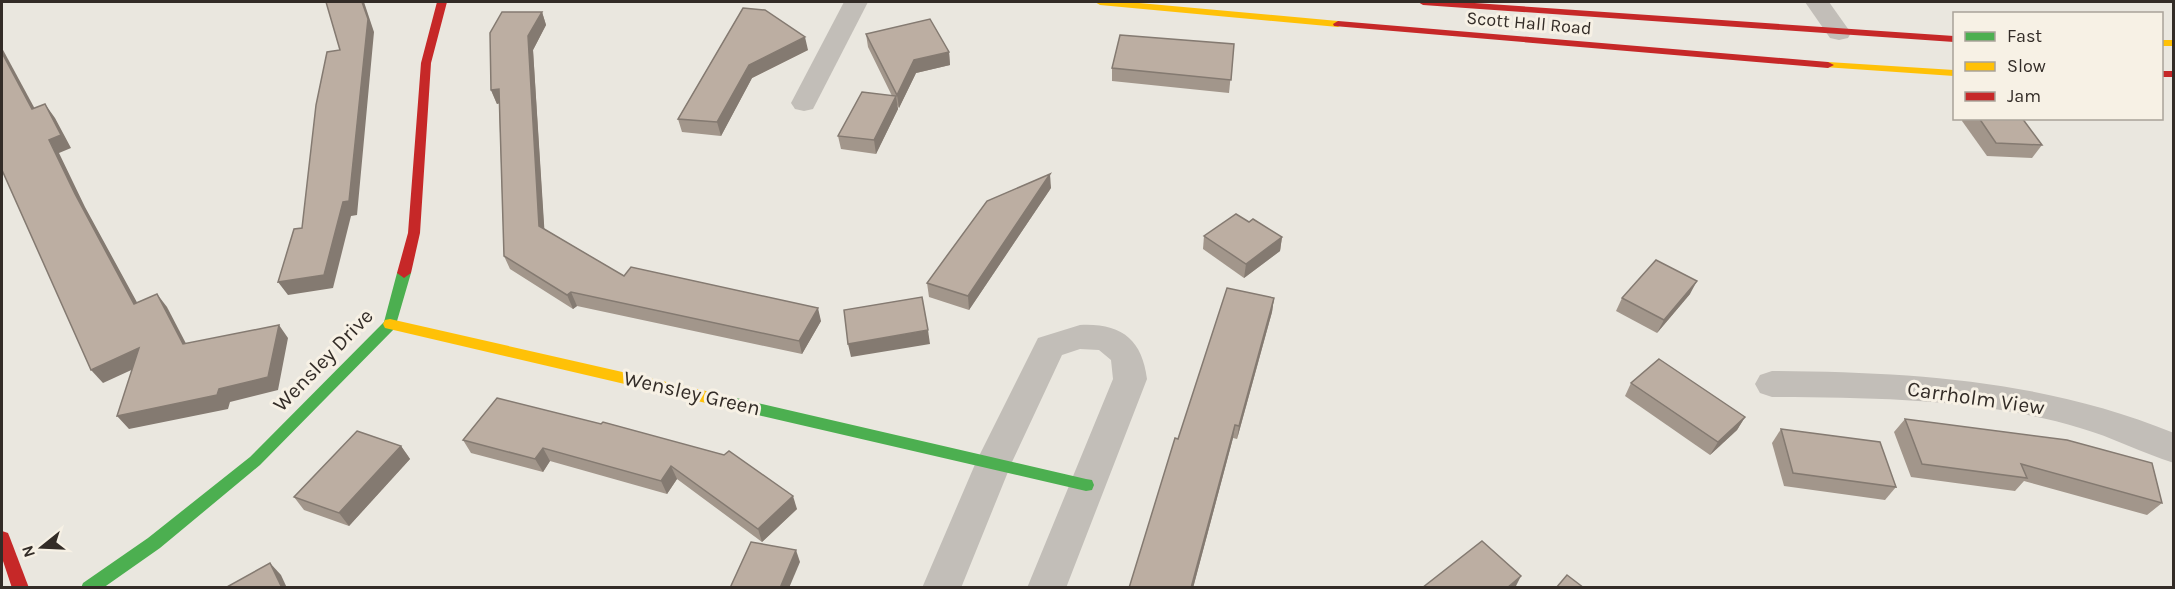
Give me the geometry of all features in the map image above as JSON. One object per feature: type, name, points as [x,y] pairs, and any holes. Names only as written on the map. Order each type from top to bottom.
[{"type":"main road","name":"Wensley Drive","points":[[89,588],[154,543],[255,460],[390,324],[414,233],[426,63],[442,2]]},
{"type":"main road","name":"Scott Hall Road","points":[[1101,2],[1469,36],[1799,63],[1953,73]]},
{"type":"main road","name":"Scott Hall Road","points":[[1423,2],[1839,33],[1953,39]]},
{"type":"main road","name":"Wensley Green","points":[[390,324],[1086,485]]},
{"type":"main road","points":[[2,538],[21,588]]},
{"type":"street","points":[[804,103],[856,2]]},
{"type":"street","points":[[1817,2],[1839,33]]},
{"type":"street","points":[[941,588],[994,462],[1050,347],[1068,338],[1091,336],[1117,344],[1127,358],[1130,379],[1046,588]]},
{"type":"street","name":"Carrholm View","points":[[1772,384],[1870,384],[2012,399],[2089,418],[2174,449]]},
{"type":"building","points":[[326,2],[362,2],[368,19],[349,201],[343,202],[324,275],[278,282],[294,229],[302,228],[316,105],[327,52],[340,50]]},
{"type":"building","points":[[743,8],[765,10],[805,37],[749,65],[717,122],[678,119]]},
{"type":"building","points":[[502,12],[542,12],[528,36],[539,226],[624,276],[631,267],[818,308],[799,341],[571,292],[567,295],[504,256],[499,89],[491,90],[490,33]]},
{"type":"building","points":[[930,19],[949,52],[914,60],[897,95],[866,34]]},
{"type":"building","points":[[1120,35],[1234,44],[1231,80],[1112,68]]},
{"type":"building","points":[[2,53],[32,109],[45,104],[61,135],[49,140],[134,304],[157,294],[183,344],[279,325],[268,377],[219,389],[217,395],[117,416],[139,348],[91,370],[2,170]]},
{"type":"building","points":[[862,92],[896,96],[874,140],[838,136]]},
{"type":"building","points":[[1980,120],[2023,120],[2042,145],[1996,143]]},
{"type":"building","points":[[1050,174],[968,296],[927,283],[987,201]]},
{"type":"building","points":[[1236,214],[1249,222],[1253,219],[1282,237],[1246,264],[1204,236]]},
{"type":"building","points":[[1656,260],[1697,281],[1664,320],[1622,298]]},
{"type":"building","points":[[1227,288],[1274,298],[1239,426],[1235,425],[1191,588],[1129,588],[1175,438],[1178,439]]},
{"type":"building","points":[[922,297],[928,330],[848,344],[844,310]]},
{"type":"building","points":[[1659,359],[1745,417],[1718,442],[1631,383]]},
{"type":"building","points":[[497,398],[601,424],[603,422],[724,455],[729,451],[793,496],[758,529],[671,466],[661,481],[543,448],[535,459],[463,440]]},
{"type":"building","points":[[1905,419],[2067,440],[2152,463],[2162,503],[2021,464],[2027,478],[1922,464]]},
{"type":"building","points":[[1781,429],[1880,442],[1896,487],[1793,473]]},
{"type":"building","points":[[357,431],[401,446],[339,513],[294,497]]},
{"type":"building","points":[[1482,541],[1521,576],[1507,588],[1422,588]]},
{"type":"building","points":[[751,542],[796,550],[780,588],[730,588]]},
{"type":"building","points":[[270,563],[282,588],[225,588]]},
{"type":"building","points":[[1567,575],[1584,588],[1556,588]]},
{"type":"traffic: fast","points":[[89,588],[154,543],[255,461],[390,324],[404,273]]},
{"type":"traffic: fast","points":[[706,397],[1086,485]]},
{"type":"traffic: slow","points":[[1100,2],[1338,24]]},
{"type":"traffic: slow","points":[[2163,43],[2174,43]]},
{"type":"traffic: slow","points":[[1828,65],[1953,73]]},
{"type":"traffic: slow","points":[[390,324],[706,397]]},
{"type":"traffic: jam","points":[[404,273],[414,233],[426,63],[442,2]]},
{"type":"traffic: jam","points":[[1423,2],[1953,39]]},
{"type":"traffic: jam","points":[[1338,24],[1828,65]]},
{"type":"traffic: jam","points":[[2163,74],[2174,74]]},
{"type":"traffic: jam","points":[[2,538],[21,588]]}]
